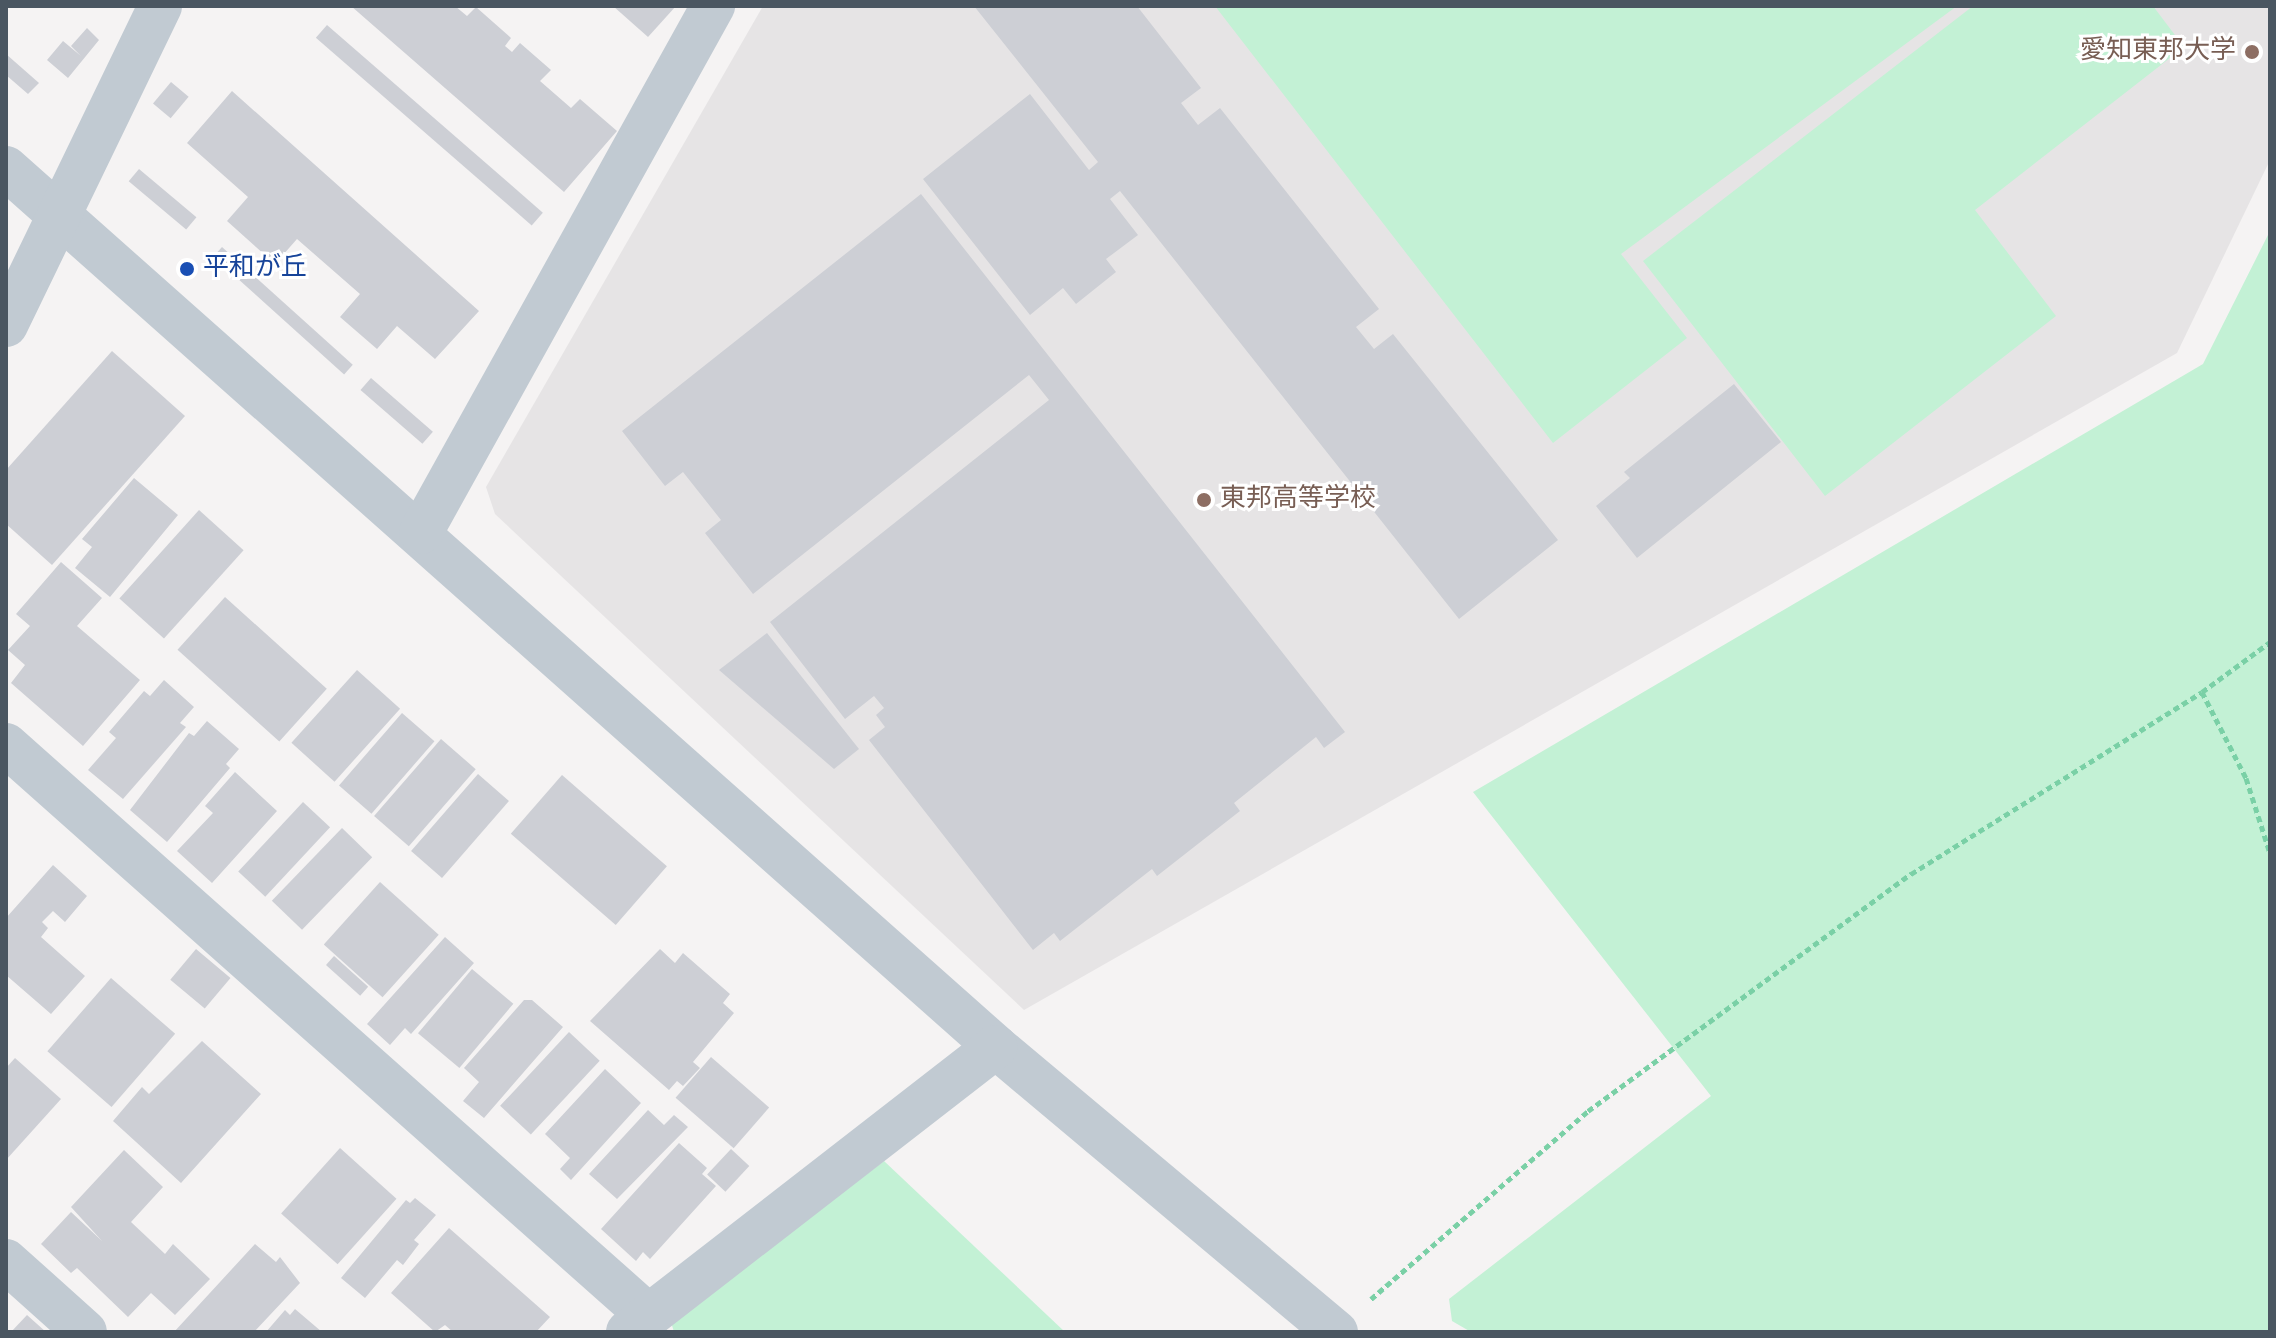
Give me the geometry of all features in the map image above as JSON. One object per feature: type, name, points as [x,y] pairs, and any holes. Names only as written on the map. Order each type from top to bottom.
[{"type":"street","points":[[6,325],[57,212],[160,6]]},
{"type":"street","points":[[421,532],[713,6]]},
{"type":"street","points":[[6,168],[421,532],[996,1047],[1334,1332]]},
{"type":"street","points":[[6,745],[638,1324],[996,1047]]},
{"type":"street","points":[[6,1261],[85,1332]]},
{"type":"path","points":[[1334,1332],[1588,1111],[1911,874],[2202,692],[2270,642]]},
{"type":"path","points":[[2202,692],[2246,778],[2270,853]]},
{"type":"shaded area","name":"東邦高等学校","points":[[763,6],[2270,6],[2270,160],[2177,353],[1024,1010],[495,514],[486,487]]},
{"type":"green space","points":[[1215,6],[1957,6],[1621,254],[1687,338],[1553,443]]},
{"type":"green space","points":[[1973,6],[2153,6],[2184,47],[1975,210],[2056,316],[1825,496],[1643,261]]},
{"type":"green space","points":[[2270,231],[2270,1332],[1471,1332],[1452,1321],[1449,1299],[1711,1096],[1473,792],[2203,364]]},
{"type":"green space","points":[[884,1161],[1065,1332],[674,1332],[671,1322]]},
{"type":"building","points":[[351,6],[455,6],[467,16],[476,7],[511,38],[505,46],[512,52],[520,43],[551,70],[540,81],[571,108],[580,99],[617,131],[564,192]]},
{"type":"building","points":[[613,6],[676,6],[648,37]]},
{"type":"building","points":[[974,6],[1137,6],[1201,88],[1181,103],[1198,125],[1220,108],[1379,309],[1356,327],[1374,349],[1393,334],[1558,540],[1459,619],[1120,191],[1110,199],[1138,235],[1106,259],[1116,272],[1076,304],[1063,288],[1030,315],[923,179],[1030,94],[1089,170],[1098,162]]},
{"type":"building","points":[[327,25],[543,213],[532,225],[316,38]]},
{"type":"building","points":[[87,28],[99,40],[68,78],[47,60],[63,41],[81,56],[71,46]]},
{"type":"building","points":[[6,54],[39,83],[28,94],[6,75]]},
{"type":"building","points":[[171,82],[189,97],[171,118],[153,103]]},
{"type":"building","points":[[232,91],[479,311],[435,359],[397,326],[377,349],[340,317],[360,294],[297,239],[275,264],[227,221],[248,197],[187,143]]},
{"type":"building","points":[[139,169],[196,217],[186,229],[129,181]]},
{"type":"building","points":[[921,194],[1345,732],[1324,748],[1316,737],[1234,803],[1240,811],[1157,876],[1152,869],[1060,941],[1054,933],[1033,950],[869,740],[885,727],[876,715],[884,708],[874,696],[845,719],[770,622],[1049,400],[1029,375],[753,594],[705,533],[721,520],[683,472],[665,486],[622,431]]},
{"type":"building","points":[[222,247],[353,365],[344,374],[213,257]]},
{"type":"building","points":[[112,351],[185,416],[52,565],[6,524],[6,470]]},
{"type":"building","points":[[371,378],[433,432],[422,444],[361,390]]},
{"type":"building","points":[[1734,384],[1781,442],[1637,558],[1596,506],[1630,478],[1624,472]]},
{"type":"building","points":[[134,478],[178,515],[110,597],[75,568],[92,547],[82,539]]},
{"type":"building","points":[[199,510],[244,550],[164,639],[119,598]]},
{"type":"building","points":[[61,562],[102,598],[77,626],[140,680],[83,746],[11,683],[25,665],[8,650],[30,626],[16,614]]},
{"type":"building","points":[[225,597],[327,689],[279,741],[177,650]]},
{"type":"building","points":[[767,633],[859,749],[834,769],[719,670]]},
{"type":"building","points":[[357,670],[400,709],[335,782],[291,743]]},
{"type":"building","points":[[164,680],[194,707],[180,723],[186,727],[123,799],[88,770],[116,738],[109,732],[144,691],[150,696]]},
{"type":"building","points":[[402,713],[434,741],[371,814],[339,785]]},
{"type":"building","points":[[207,721],[239,749],[226,764],[230,768],[167,842],[130,810],[189,733],[194,736]]},
{"type":"building","points":[[441,739],[476,769],[409,846],[374,816]]},
{"type":"building","points":[[235,772],[277,811],[212,883],[177,851],[213,813],[205,806]]},
{"type":"building","points":[[478,774],[509,801],[442,878],[411,851]]},
{"type":"building","points":[[562,775],[667,866],[616,925],[511,834]]},
{"type":"building","points":[[303,802],[330,827],[265,897],[238,871]]},
{"type":"building","points":[[342,828],[372,857],[302,930],[272,901]]},
{"type":"building","points":[[53,865],[87,896],[65,922],[53,911],[42,922],[48,928],[41,937],[85,976],[51,1014],[6,975],[6,918]]},
{"type":"building","points":[[380,882],[439,935],[383,997],[324,944]]},
{"type":"building","points":[[445,937],[474,963],[411,1034],[405,1028],[390,1045],[367,1024]]},
{"type":"building","points":[[196,949],[230,978],[205,1009],[170,980]]},
{"type":"building","points":[[660,949],[675,963],[683,953],[730,994],[723,1003],[734,1013],[693,1062],[700,1068],[683,1086],[677,1081],[669,1090],[590,1021]]},
{"type":"building","points":[[334,956],[368,987],[360,996],[326,965]]},
{"type":"building","points":[[472,969],[513,1004],[459,1068],[418,1033]]},
{"type":"building","points":[[111,978],[175,1034],[112,1107],[47,1051]]},
{"type":"building","points":[[524,1000],[532,1000],[563,1027],[484,1118],[463,1101],[479,1082],[464,1068]]},
{"type":"building","points":[[569,1032],[600,1061],[531,1135],[500,1106]]},
{"type":"building","points":[[202,1041],[261,1094],[181,1183],[113,1121],[142,1087],[149,1094]]},
{"type":"building","points":[[711,1057],[769,1108],[734,1148],[676,1098]]},
{"type":"building","points":[[15,1058],[61,1099],[6,1160],[6,1068]]},
{"type":"building","points":[[605,1069],[641,1103],[571,1180],[560,1169],[570,1158],[545,1134]]},
{"type":"building","points":[[648,1110],[664,1125],[674,1115],[688,1127],[617,1199],[589,1174]]},
{"type":"building","points":[[679,1143],[707,1168],[702,1174],[716,1186],[650,1259],[643,1252],[636,1261],[601,1229]]},
{"type":"building","points":[[340,1148],[396,1199],[338,1264],[281,1213]]},
{"type":"building","points":[[731,1149],[749,1166],[725,1192],[707,1175]]},
{"type":"building","points":[[124,1150],[163,1187],[131,1222],[165,1254],[173,1244],[210,1279],[175,1315],[151,1293],[128,1317],[77,1268],[71,1273],[41,1244],[71,1212],[102,1241],[71,1207]]},
{"type":"building","points":[[415,1198],[436,1215],[414,1240],[419,1244],[403,1265],[397,1260],[365,1298],[341,1278],[406,1200],[410,1203]]},
{"type":"building","points":[[449,1228],[550,1317],[536,1332],[453,1332],[445,1325],[435,1332],[391,1293]]},
{"type":"building","points":[[255,1244],[276,1262],[280,1257],[300,1283],[254,1332],[174,1332]]},
{"type":"building","points":[[295,1309],[322,1332],[266,1332],[285,1310],[290,1315]]},
{"type":"building","points":[[27,1315],[46,1332],[11,1332]]},
{"type":"place","name":"愛知東邦大学","points":[[2252,52]]},
{"type":"place","name":"平和が丘","points":[[187,269]]},
{"type":"place","name":"東邦高等学校","points":[[1204,500]]}]
